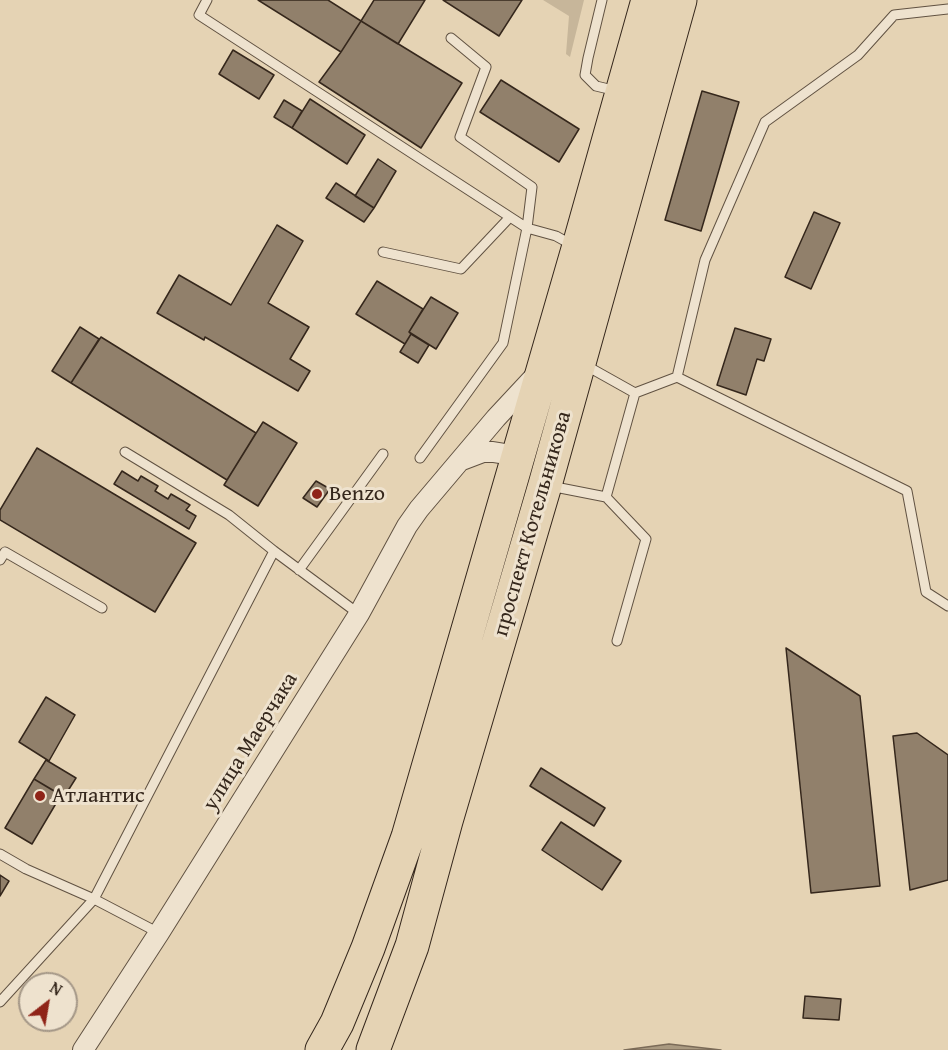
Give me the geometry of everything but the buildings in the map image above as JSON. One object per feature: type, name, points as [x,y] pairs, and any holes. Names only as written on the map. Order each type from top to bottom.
[{"type":"highway","name":"проспект Котельникова","points":[[330,1036],[368,948],[408,837],[648,0]]},
{"type":"highway","name":"проспект Котельникова","points":[[374,1048],[412,946],[446,821],[545,485],[680,0]]},
{"type":"street","name":"улица Маерчака","points":[[83,1050],[359,614],[407,526],[496,418],[544,367]]},
{"type":"street","points":[[460,461],[483,452],[518,456]]},
{"type":"lane","points":[[207,0],[199,15],[527,228],[556,236],[578,249]]},
{"type":"lane","points":[[602,0],[585,75],[597,86],[622,92]]},
{"type":"lane","points":[[677,377],[705,260],[765,122],[858,55],[894,15],[948,9]]},
{"type":"lane","points":[[420,458],[503,343],[527,228],[532,187],[460,137],[486,67],[451,38]]},
{"type":"lane","points":[[382,252],[461,269],[510,217]]},
{"type":"lane","points":[[579,363],[635,393],[677,377],[907,491],[926,592],[948,606]]},
{"type":"lane","points":[[606,497],[635,393]]},
{"type":"lane","points":[[125,452],[229,514],[274,551],[359,614]]},
{"type":"lane","points":[[299,570],[383,453]]},
{"type":"lane","points":[[545,485],[606,497],[646,539],[617,641]]},
{"type":"lane","points":[[0,1002],[94,899],[274,551]]},
{"type":"lane","points":[[2,553],[102,608]]},
{"type":"lane","points":[[0,854],[26,869],[94,899],[159,933]]},
{"type":"shaded area","points":[[543,0],[584,0],[570,57],[566,54],[569,16]]},
{"type":"shaded area","points":[[669,1044],[721,1050],[624,1050]]},
{"type":"place","name":"Benzo","points":[[317,494]]},
{"type":"place","name":"Атлантис","points":[[40,796]]}]
